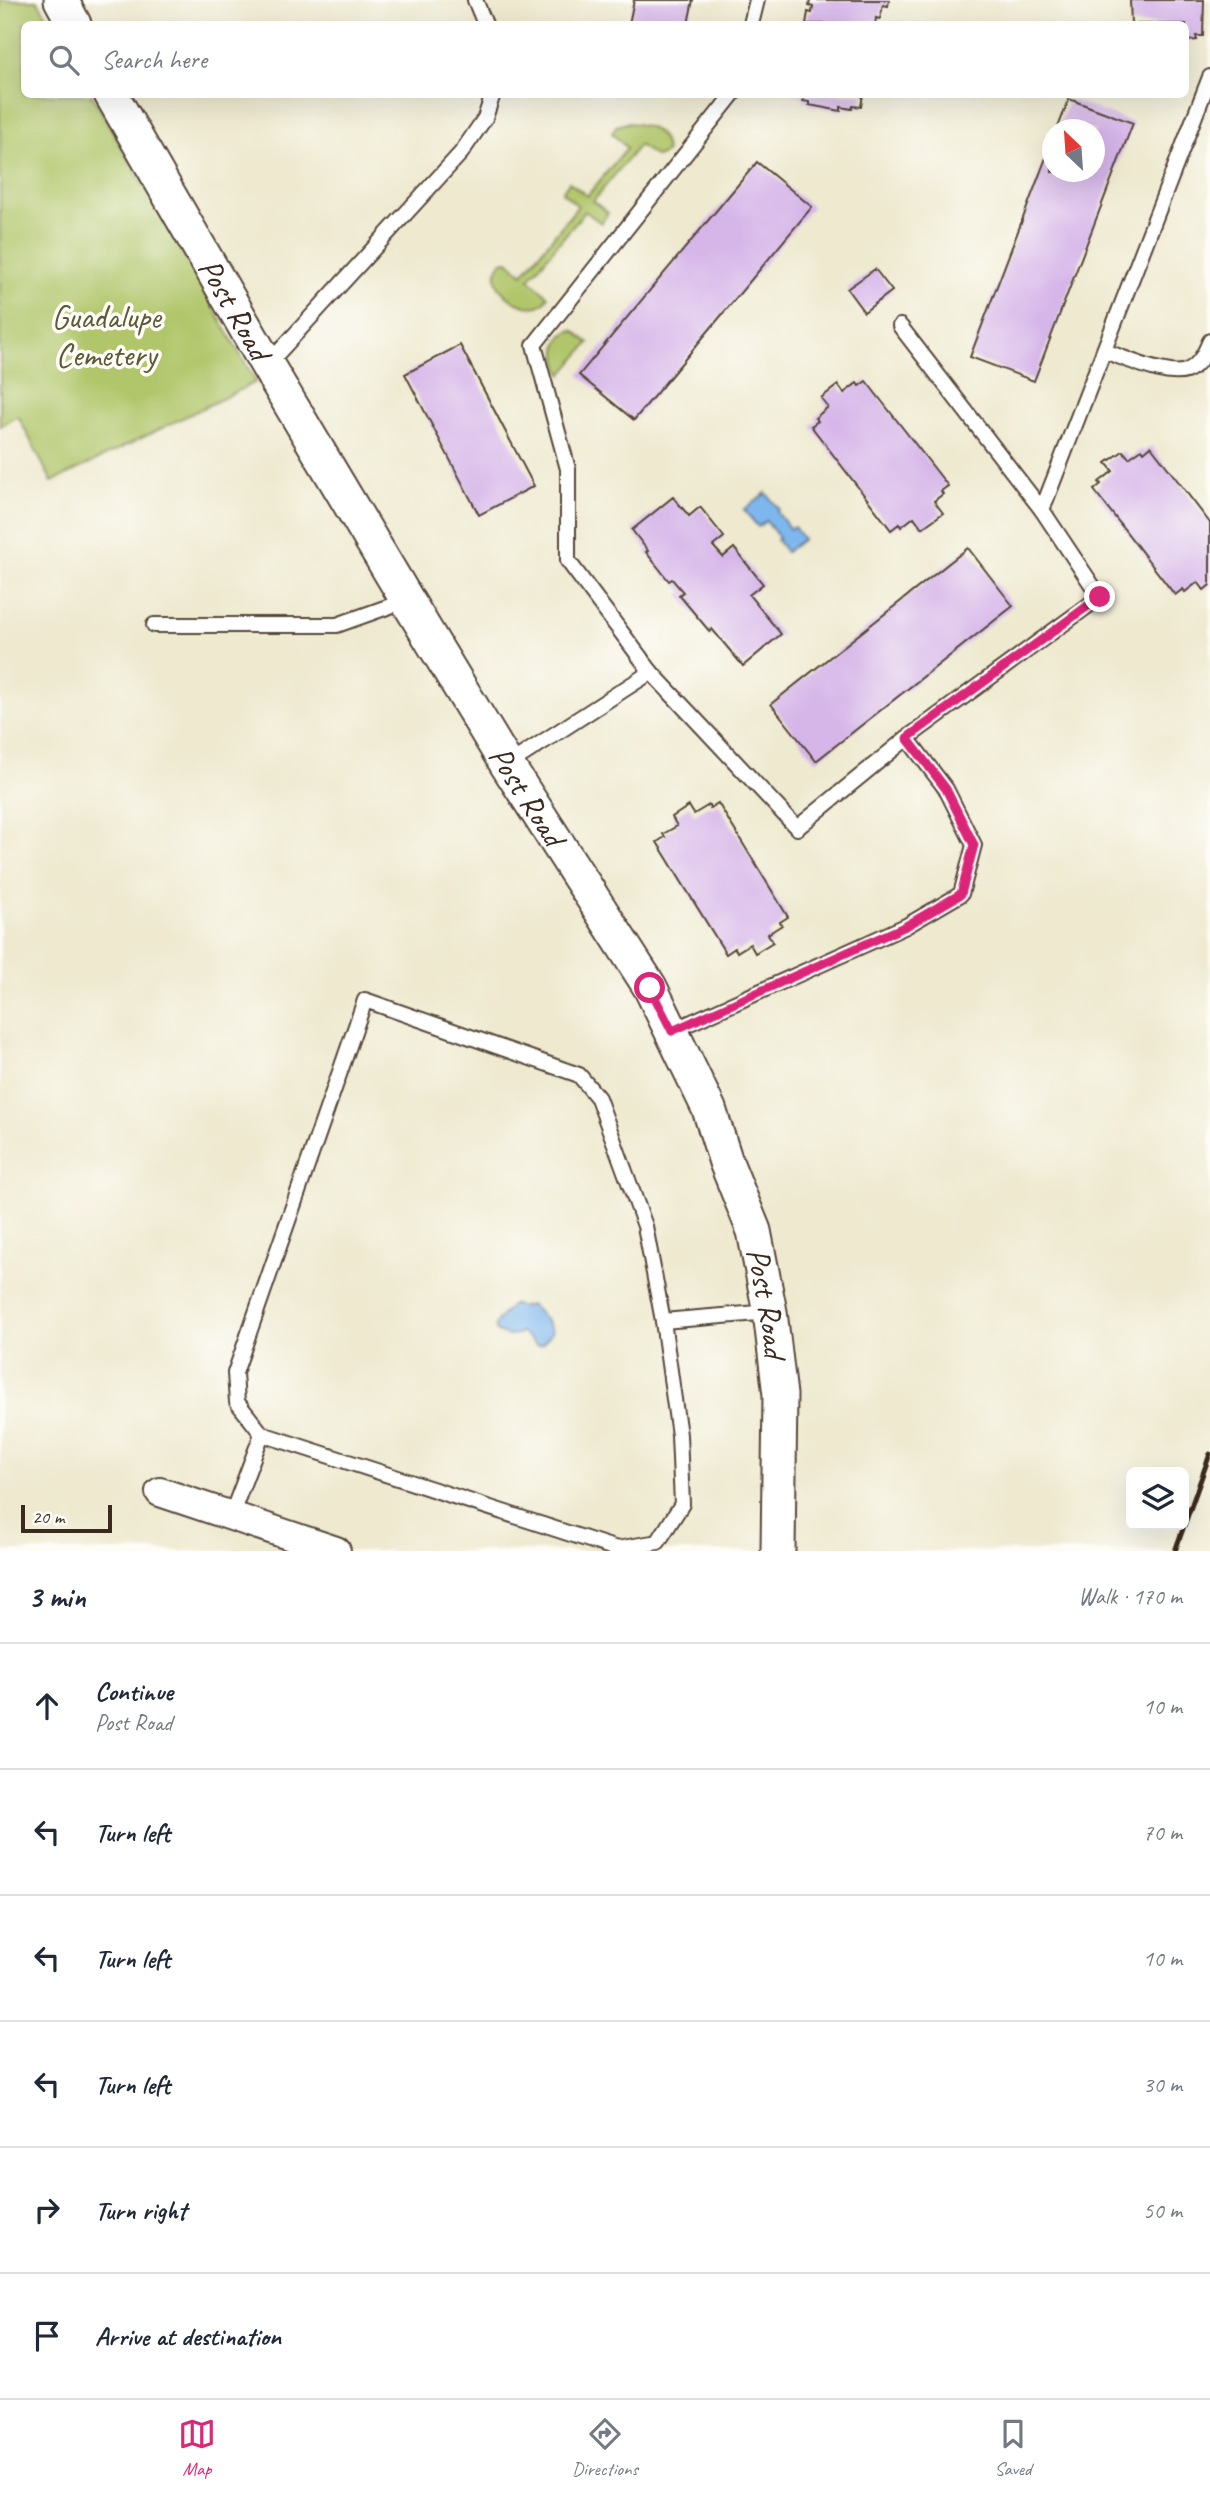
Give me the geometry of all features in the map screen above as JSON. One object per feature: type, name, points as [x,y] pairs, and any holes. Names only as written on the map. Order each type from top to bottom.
[{"type":"street","points":[[61,0],[72,21]]},
{"type":"street","name":"Post Road","points":[[113,98],[267,365],[407,600],[507,765],[650,988],[709,1109],[726,1162],[754,1231],[770,1312],[780,1395],[778,1551]]},
{"type":"street","points":[[160,1492],[336,1551]]},
{"type":"lane","points":[[475,0],[484,21]]},
{"type":"lane","points":[[752,21],[757,0]]},
{"type":"lane","points":[[1042,510],[1207,95],[1210,77]]},
{"type":"lane","points":[[267,365],[461,153],[485,118],[492,98]]},
{"type":"lane","points":[[730,98],[534,345],[568,469],[568,561],[651,672],[797,828],[907,738],[1100,597],[1042,510],[900,326]]},
{"type":"lane","points":[[1104,351],[1166,372],[1186,371],[1204,357],[1210,341]]},
{"type":"lane","points":[[154,625],[337,625],[407,600]]},
{"type":"lane","points":[[507,765],[651,672]]},
{"type":"lane","points":[[672,1031],[906,926],[961,894],[974,845],[946,789],[907,738]]},
{"type":"lane","points":[[365,1000],[579,1074],[598,1098],[645,1226],[663,1321],[679,1435],[682,1504],[658,1542],[617,1549],[261,1434],[237,1402],[236,1373],[365,1000]]},
{"type":"lane","points":[[663,1321],[770,1312]]},
{"type":"lane","points":[[231,1516],[261,1434]]},
{"type":"green space","name":"Guadalupe Cemetery","points":[[0,0],[37,0],[50,21],[21,21],[21,98],[94,98],[256,382],[52,482],[18,416],[0,426]]},
{"type":"green space","points":[[627,123],[654,130],[663,139],[666,153],[656,157],[639,145],[593,201],[608,213],[601,223],[585,211],[529,279],[548,296],[542,304],[534,307],[512,300],[503,293],[497,283],[496,273],[501,262],[508,261],[523,274],[578,206],[562,192],[569,182],[587,196],[627,148],[612,133],[616,126]]},
{"type":"green space","points":[[573,330],[589,343],[562,375],[557,355],[558,343],[561,337]]},
{"type":"water","points":[[766,493],[790,529],[794,527],[803,539],[786,552],[766,521],[758,527],[744,510]]},
{"type":"water","points":[[513,1304],[519,1307],[531,1305],[540,1314],[552,1332],[543,1343],[537,1345],[522,1333],[508,1336],[497,1332],[495,1327],[498,1321]]},
{"type":"building","points":[[634,0],[693,0],[689,21],[630,21]]},
{"type":"building","points":[[810,0],[889,0],[888,6],[883,5],[880,19],[876,18],[876,21],[806,21],[808,12],[812,13],[813,7],[809,6]]},
{"type":"building","points":[[1130,0],[1204,0],[1203,36],[1196,36],[1197,40],[1189,41],[1189,21],[1131,21]]},
{"type":"building","points":[[804,98],[862,98],[861,107],[841,107],[841,111],[809,105],[809,102],[803,101]]},
{"type":"building","points":[[1069,99],[1133,123],[1034,381],[970,357],[1042,168],[1042,182],[1105,182],[1105,119],[1061,119]]},
{"type":"building","points":[[757,162],[812,207],[634,420],[579,375]]},
{"type":"building","points":[[875,269],[892,291],[864,312],[847,289]]},
{"type":"building","points":[[460,345],[534,486],[479,515],[405,374]]},
{"type":"building","points":[[866,381],[948,486],[934,501],[943,513],[922,528],[914,517],[901,527],[899,524],[891,530],[811,426],[818,421],[815,418],[828,407],[821,398],[838,385],[844,393],[857,383],[859,386]]},
{"type":"building","points":[[1151,446],[1210,523],[1210,585],[1204,590],[1198,582],[1185,592],[1183,589],[1175,595],[1094,490],[1101,484],[1099,482],[1113,471],[1106,463],[1123,451],[1129,458]]},
{"type":"building","points":[[673,497],[689,516],[700,507],[724,537],[713,546],[723,557],[734,548],[763,584],[749,595],[781,634],[743,666],[679,595],[683,592],[672,579],[669,581],[632,530]]},
{"type":"building","points":[[968,548],[1013,606],[816,761],[771,704]]},
{"type":"building","points":[[718,803],[788,917],[780,922],[782,925],[768,934],[773,942],[755,953],[750,944],[737,952],[735,948],[726,954],[657,842],[665,837],[663,834],[677,826],[672,817],[689,806],[694,814]]},
{"type":"railway","points":[[1175,1551],[1210,1454]]},
{"type":"route","points":[[650,988],[672,1031],[906,926],[961,894],[974,845],[946,789],[907,738],[1100,597]]}]
